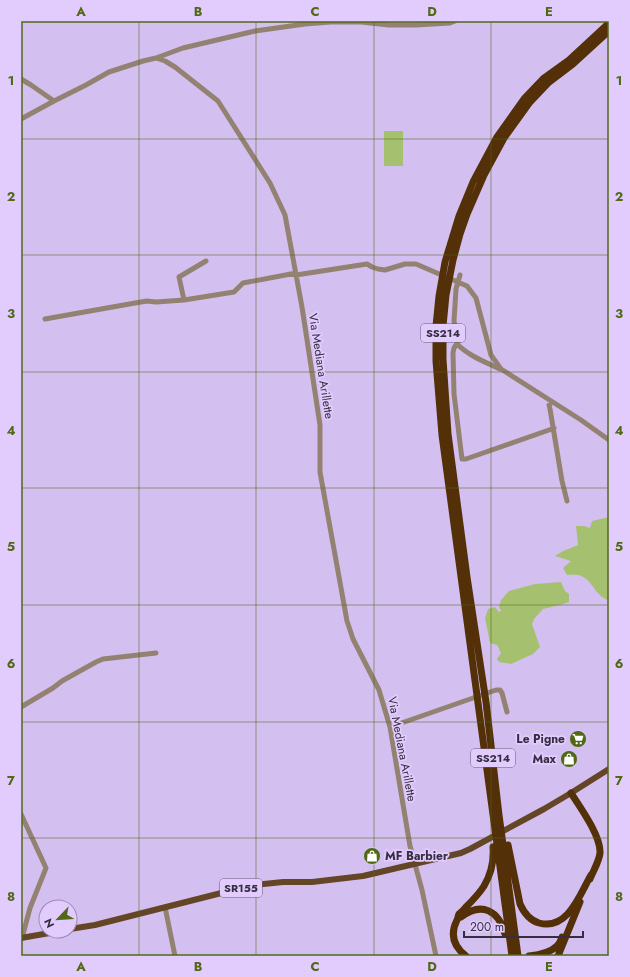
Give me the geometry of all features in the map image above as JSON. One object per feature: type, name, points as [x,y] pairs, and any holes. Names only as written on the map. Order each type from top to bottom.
[{"type":"highway","name":"SS214","points":[[496,816],[486,702],[480,689],[461,579],[442,435],[436,361],[436,326],[439,296],[446,262],[459,216],[474,182],[497,137],[524,100],[544,78],[569,60],[609,23]]},
{"type":"highway","name":"SS214","points":[[512,956],[513,944],[498,827],[479,705],[480,689],[448,434],[443,359],[443,326],[446,295],[453,260],[465,220],[481,182],[504,138],[530,102],[548,83],[573,64],[609,31]]},
{"type":"highway","points":[[558,956],[600,851],[595,832],[571,793]]},
{"type":"highway","points":[[498,827],[492,835],[500,847],[520,904],[527,916],[537,922],[551,924],[564,918],[570,913],[591,875]]},
{"type":"highway","points":[[466,956],[460,951],[454,939],[453,931],[459,915],[477,896],[484,886],[500,847]]},
{"type":"highway","points":[[458,918],[479,909],[492,912],[504,929],[507,939],[513,944]]},
{"type":"highway","points":[[529,956],[547,952],[557,946],[575,915]]},
{"type":"highway","name":"SS214","points":[[513,944],[518,956]]},
{"type":"main road","name":"SR155","points":[[78,928],[95,925],[252,885],[283,882],[312,882],[362,876],[462,853],[571,793],[609,769]]},
{"type":"main road","points":[[21,938],[38,935]]},
{"type":"street","points":[[21,119],[109,72],[183,48],[255,31],[331,22],[416,25],[450,23],[455,21]]},
{"type":"street","name":"Via Mediana Arillette","points":[[156,58],[175,67],[218,101],[270,183],[285,215],[302,307],[320,425],[320,472],[347,621],[353,639],[379,690],[390,727],[410,846],[422,890],[436,956]]},
{"type":"street","points":[[21,79],[54,101]]},
{"type":"street","points":[[184,300],[179,277],[206,260]]},
{"type":"street","points":[[45,319],[147,301],[156,302],[184,300],[234,292],[243,284],[296,274],[368,264],[372,267],[385,270],[405,264],[416,264],[468,286],[476,298],[491,354],[501,369]]},
{"type":"street","points":[[460,275],[456,289],[454,321],[458,342],[453,353],[454,394],[462,459],[466,460],[554,428]]},
{"type":"street","points":[[457,344],[463,350],[501,369],[581,420],[609,440]]},
{"type":"street","points":[[552,402],[549,405],[562,481],[567,501]]},
{"type":"street","points":[[21,706],[103,658],[156,653]]},
{"type":"street","points":[[390,727],[496,690],[500,690],[502,693],[507,712]]},
{"type":"street","points":[[21,814],[46,868],[30,908],[21,938]]},
{"type":"street","points":[[165,907],[175,956]]},
{"type":"green space","points":[[384,131],[403,131],[403,166],[384,166]]},
{"type":"green space","points":[[609,517],[609,600],[601,596],[590,582],[583,577],[577,575],[567,575],[563,568],[571,561],[555,556],[578,545],[576,526],[590,528],[592,521]]},
{"type":"green space","points":[[561,582],[565,591],[569,594],[569,602],[543,609],[534,619],[532,624],[540,647],[533,654],[511,664],[499,662],[497,659],[501,653],[497,645],[490,643],[485,618],[488,609],[495,607],[499,612],[501,611],[499,607],[501,600],[509,591],[535,584]]},
{"type":"place","name":"Le Pigne","points":[[578,739]]},
{"type":"place","name":"Max","points":[[569,759]]},
{"type":"place","name":"MF Barbier","points":[[372,856]]}]
